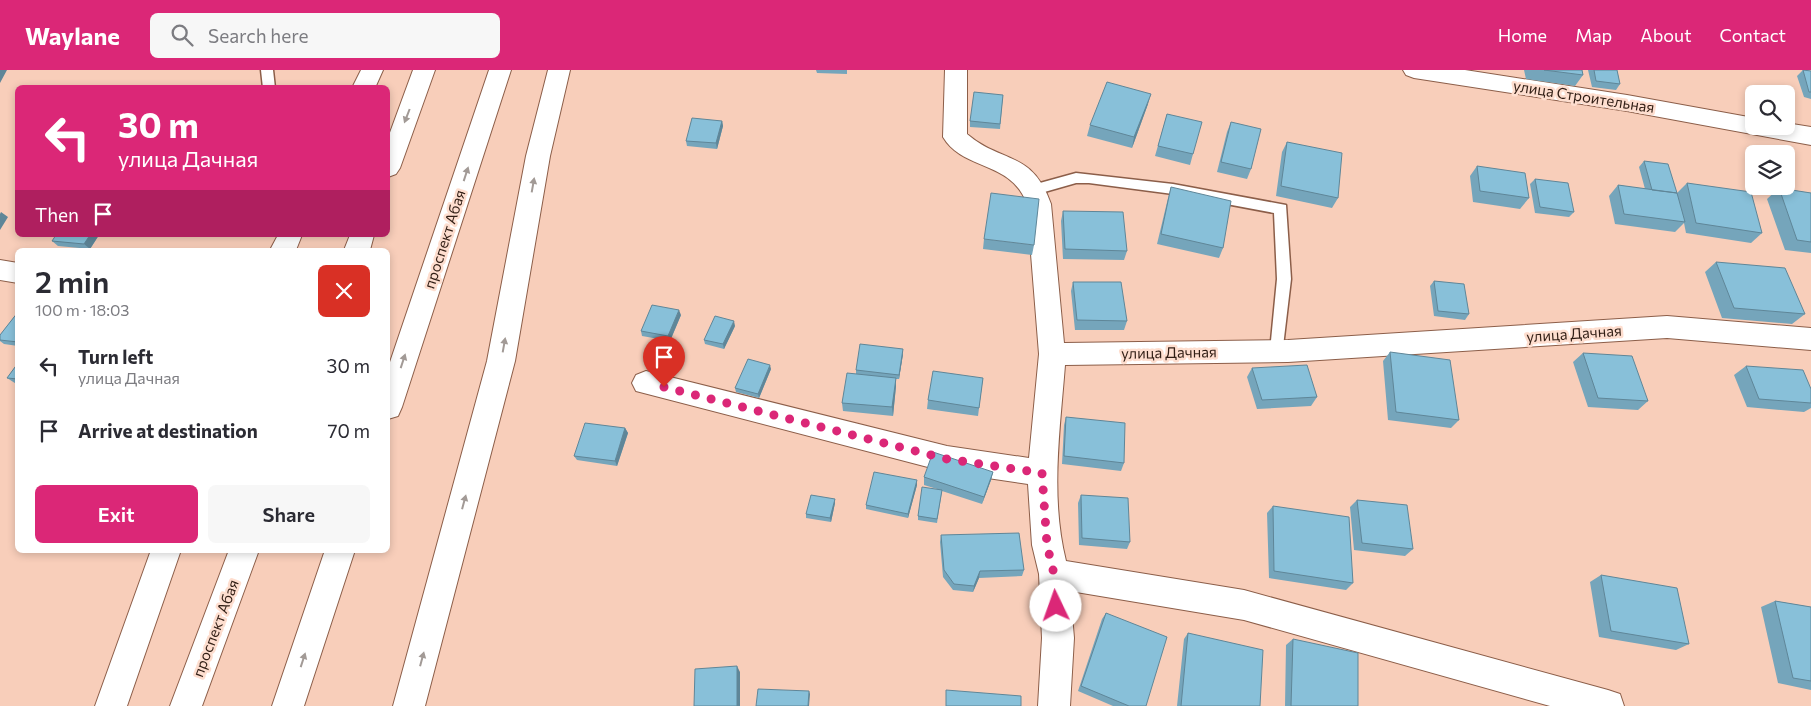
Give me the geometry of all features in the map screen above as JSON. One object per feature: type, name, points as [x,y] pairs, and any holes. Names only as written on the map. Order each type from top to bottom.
[{"type":"street","points":[[364,85],[372,70]]},
{"type":"street","points":[[390,163],[424,70]]},
{"type":"street","name":"проспект Абая","points":[[390,401],[500,70]]},
{"type":"street","points":[[409,706],[502,361],[538,156],[559,70]]},
{"type":"street","points":[[956,70],[955,137],[968,148],[1015,169],[1034,190],[1042,221],[1052,354],[1042,473],[1047,545],[1054,574],[1058,638],[1054,706]]},
{"type":"street","name":"улица Строительная","points":[[1414,70],[1628,102],[1745,124]]},
{"type":"street","name":"улица Строительная","points":[[1795,133],[1811,136]]},
{"type":"street","points":[[0,270],[15,272]]},
{"type":"street","name":"улица Дачная","points":[[1052,354],[1277,351],[1667,327],[1811,339]]},
{"type":"street","points":[[646,383],[947,459],[1042,473]]},
{"type":"street","points":[[111,706],[165,553]]},
{"type":"street","name":"проспект Абая","points":[[186,706],[243,553]]},
{"type":"street","points":[[288,706],[339,553]]},
{"type":"street","points":[[1054,574],[1244,605],[1608,706]]},
{"type":"lane","points":[[267,70],[269,85]]},
{"type":"lane","points":[[1034,190],[1076,178],[1089,178],[1173,189],[1281,209],[1284,279],[1277,351]]},
{"type":"building","points":[[1544,70],[1582,70],[1583,75]]},
{"type":"building","points":[[1594,70],[1617,70],[1620,84],[1596,81]]},
{"type":"building","points":[[1803,70],[1811,71],[1811,92],[1809,92]]},
{"type":"building","points":[[1107,82],[1151,94],[1134,137],[1090,125]]},
{"type":"building","points":[[974,92],[1003,95],[1000,124],[970,121]]},
{"type":"building","points":[[1167,114],[1202,122],[1193,154],[1158,146]]},
{"type":"building","points":[[692,118],[722,121],[716,143],[686,141]]},
{"type":"building","points":[[1231,122],[1261,129],[1251,169],[1221,162]]},
{"type":"building","points":[[1287,142],[1342,153],[1338,198],[1281,186]]},
{"type":"building","points":[[1644,161],[1668,164],[1677,193],[1652,190]]},
{"type":"building","points":[[1477,166],[1525,173],[1529,198],[1480,191]]},
{"type":"building","points":[[1535,179],[1568,183],[1574,212],[1540,207]]},
{"type":"building","points":[[1687,183],[1745,191],[1745,195],[1752,195],[1762,233],[1696,223]]},
{"type":"building","points":[[1618,185],[1677,193],[1685,222],[1624,214]]},
{"type":"building","points":[[1171,187],[1231,201],[1223,248],[1161,234]]},
{"type":"building","points":[[1795,190],[1811,193],[1811,242],[1797,240],[1781,195],[1795,195]]},
{"type":"building","points":[[991,193],[1039,199],[1034,245],[984,239]]},
{"type":"building","points":[[1063,211],[1123,212],[1127,251],[1065,249]]},
{"type":"building","points":[[55,237],[89,237],[84,244],[52,241]]},
{"type":"building","points":[[1716,262],[1785,268],[1805,314],[1734,308]]},
{"type":"building","points":[[1434,281],[1464,284],[1469,314],[1438,311]]},
{"type":"building","points":[[1073,282],[1121,282],[1127,321],[1077,320]]},
{"type":"building","points":[[652,305],[679,310],[668,336],[641,331]]},
{"type":"building","points":[[15,316],[15,342],[0,340],[0,335]]},
{"type":"building","points":[[715,316],[734,321],[723,344],[704,340]]},
{"type":"building","points":[[860,344],[903,349],[899,375],[856,370]]},
{"type":"building","points":[[1390,352],[1450,360],[1459,420],[1396,412]]},
{"type":"building","points":[[1583,353],[1632,356],[1648,401],[1598,398]]},
{"type":"building","points":[[748,359],[770,365],[758,394],[735,388]]},
{"type":"building","points":[[1307,365],[1317,397],[1262,400],[1252,368]]},
{"type":"building","points":[[1746,366],[1803,370],[1811,389],[1811,403],[1759,399]]},
{"type":"building","points":[[15,367],[15,379],[7,378]]},
{"type":"building","points":[[933,371],[983,378],[979,408],[928,400]]},
{"type":"building","points":[[847,373],[896,378],[892,407],[842,403]]},
{"type":"building","points":[[1066,417],[1125,423],[1124,463],[1064,456]]},
{"type":"building","points":[[585,423],[625,428],[615,461],[574,456]]},
{"type":"building","points":[[933,452],[993,472],[984,497],[924,477]]},
{"type":"building","points":[[874,472],[917,480],[908,514],[866,505]]},
{"type":"building","points":[[922,487],[942,490],[937,519],[918,516]]},
{"type":"building","points":[[811,495],[835,499],[830,518],[806,514]]},
{"type":"building","points":[[1081,495],[1128,498],[1130,542],[1082,538]]},
{"type":"building","points":[[1357,500],[1407,505],[1413,549],[1362,543]]},
{"type":"building","points":[[1273,506],[1349,517],[1353,583],[1274,571]]},
{"type":"building","points":[[1019,533],[1024,570],[980,571],[974,586],[954,584],[944,570],[941,535]]},
{"type":"building","points":[[1601,575],[1677,588],[1689,644],[1611,631]]},
{"type":"building","points":[[1775,601],[1811,607],[1811,681],[1793,678]]},
{"type":"building","points":[[1106,613],[1167,637],[1146,706],[1129,706],[1081,686]]},
{"type":"building","points":[[1188,633],[1263,650],[1260,706],[1181,706]]},
{"type":"building","points":[[1293,639],[1358,653],[1358,706],[1291,706]]},
{"type":"building","points":[[737,666],[737,706],[694,706],[695,669]]},
{"type":"building","points":[[758,689],[809,691],[808,706],[756,706]]},
{"type":"building","points":[[946,690],[1021,696],[1021,706],[946,706]]},
{"type":"route","points":[[664,387],[947,459],[1042,473],[1047,545],[1054,574],[1056,606]]}]
